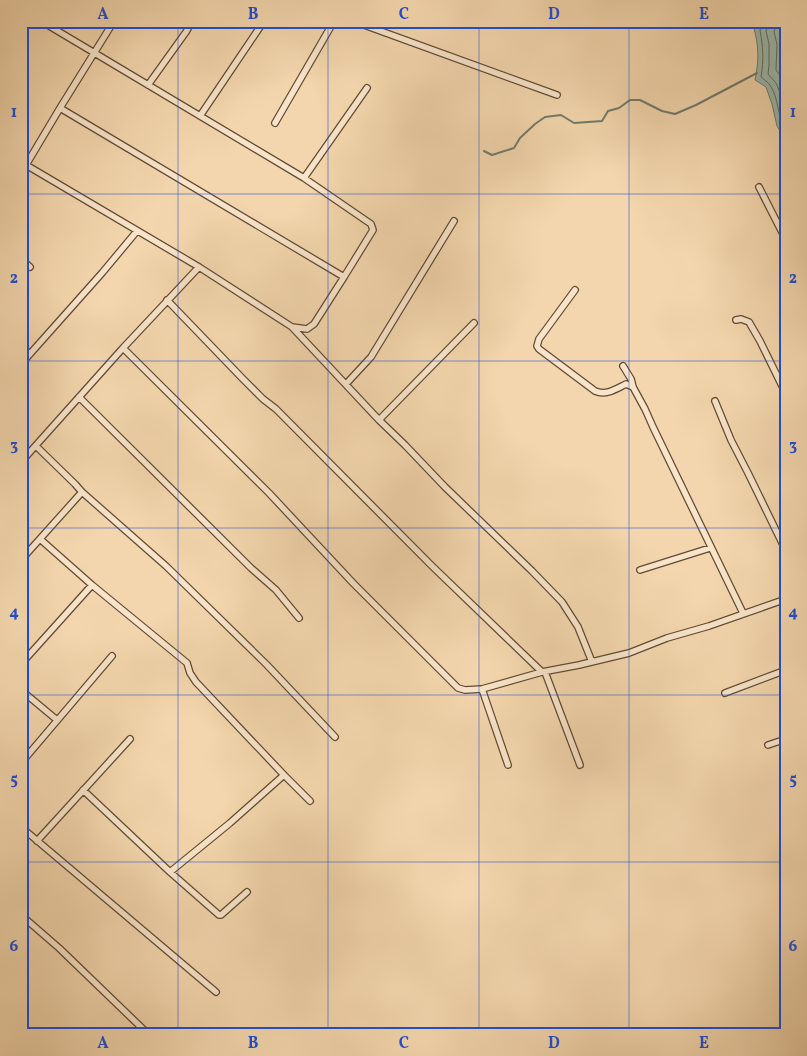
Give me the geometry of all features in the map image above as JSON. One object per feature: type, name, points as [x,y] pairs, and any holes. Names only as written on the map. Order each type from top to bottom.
[{"type":"street","points":[[40,21],[304,178],[371,224],[374,230],[314,324],[307,329],[292,327]]},
{"type":"street","points":[[114,21],[24,164],[199,267],[292,327],[444,487],[562,602],[578,627],[592,662]]},
{"type":"street","points":[[148,85],[192,21]]},
{"type":"street","points":[[200,116],[264,21]]},
{"type":"street","points":[[275,123],[334,21]]},
{"type":"street","points":[[353,21],[557,95]]},
{"type":"street","points":[[304,178],[367,88]]},
{"type":"street","points":[[60,108],[344,277]]},
{"type":"street","points":[[758,187],[786,240]]},
{"type":"street","points":[[346,384],[371,358],[454,221]]},
{"type":"street","points":[[21,364],[137,231]]},
{"type":"street","points":[[21,259],[30,267]]},
{"type":"street","points":[[21,462],[123,348],[199,267]]},
{"type":"street","points":[[575,290],[539,339],[537,346],[602,394],[626,384],[633,386]]},
{"type":"street","points":[[167,300],[227,363],[276,409],[425,559],[544,672],[580,764]]},
{"type":"street","points":[[736,320],[740,319],[749,322],[786,394]]},
{"type":"street","points":[[379,420],[474,323]]},
{"type":"street","points":[[21,347],[30,354]]},
{"type":"street","points":[[123,348],[269,493],[353,583],[458,688],[466,690],[482,689],[544,672],[629,653],[667,638],[786,599]]},
{"type":"street","points":[[623,366],[631,379],[652,427],[743,613]]},
{"type":"street","points":[[79,397],[204,522],[276,590],[299,618]]},
{"type":"street","points":[[715,401],[731,440],[786,551]]},
{"type":"street","points":[[36,446],[82,492],[166,566],[266,665],[335,737]]},
{"type":"street","points":[[21,560],[82,492]]},
{"type":"street","points":[[40,539],[92,585],[187,663],[190,673],[196,682],[310,801]]},
{"type":"street","points":[[640,570],[710,548]]},
{"type":"street","points":[[21,664],[92,585]]},
{"type":"street","points":[[21,763],[112,656]]},
{"type":"street","points":[[725,693],[786,670]]},
{"type":"street","points":[[482,689],[508,766]]},
{"type":"street","points":[[21,690],[57,720]]},
{"type":"street","points":[[37,841],[130,739]]},
{"type":"street","points":[[768,745],[786,739]]},
{"type":"street","points":[[170,872],[284,775]]},
{"type":"street","points":[[83,790],[219,915],[247,892]]},
{"type":"street","points":[[21,827],[216,992]]},
{"type":"street","points":[[21,915],[59,948],[144,1030],[145,1035]]},
{"type":"water","points":[[759,21],[786,21],[786,140],[777,126],[766,87],[755,80],[758,54],[754,28]]},
{"type":"waterway","points":[[484,151],[492,155],[514,148],[520,138],[545,117],[561,115],[574,123],[602,121],[608,111],[619,108],[630,100],[640,100],[662,111],[675,114],[757,73]]}]
